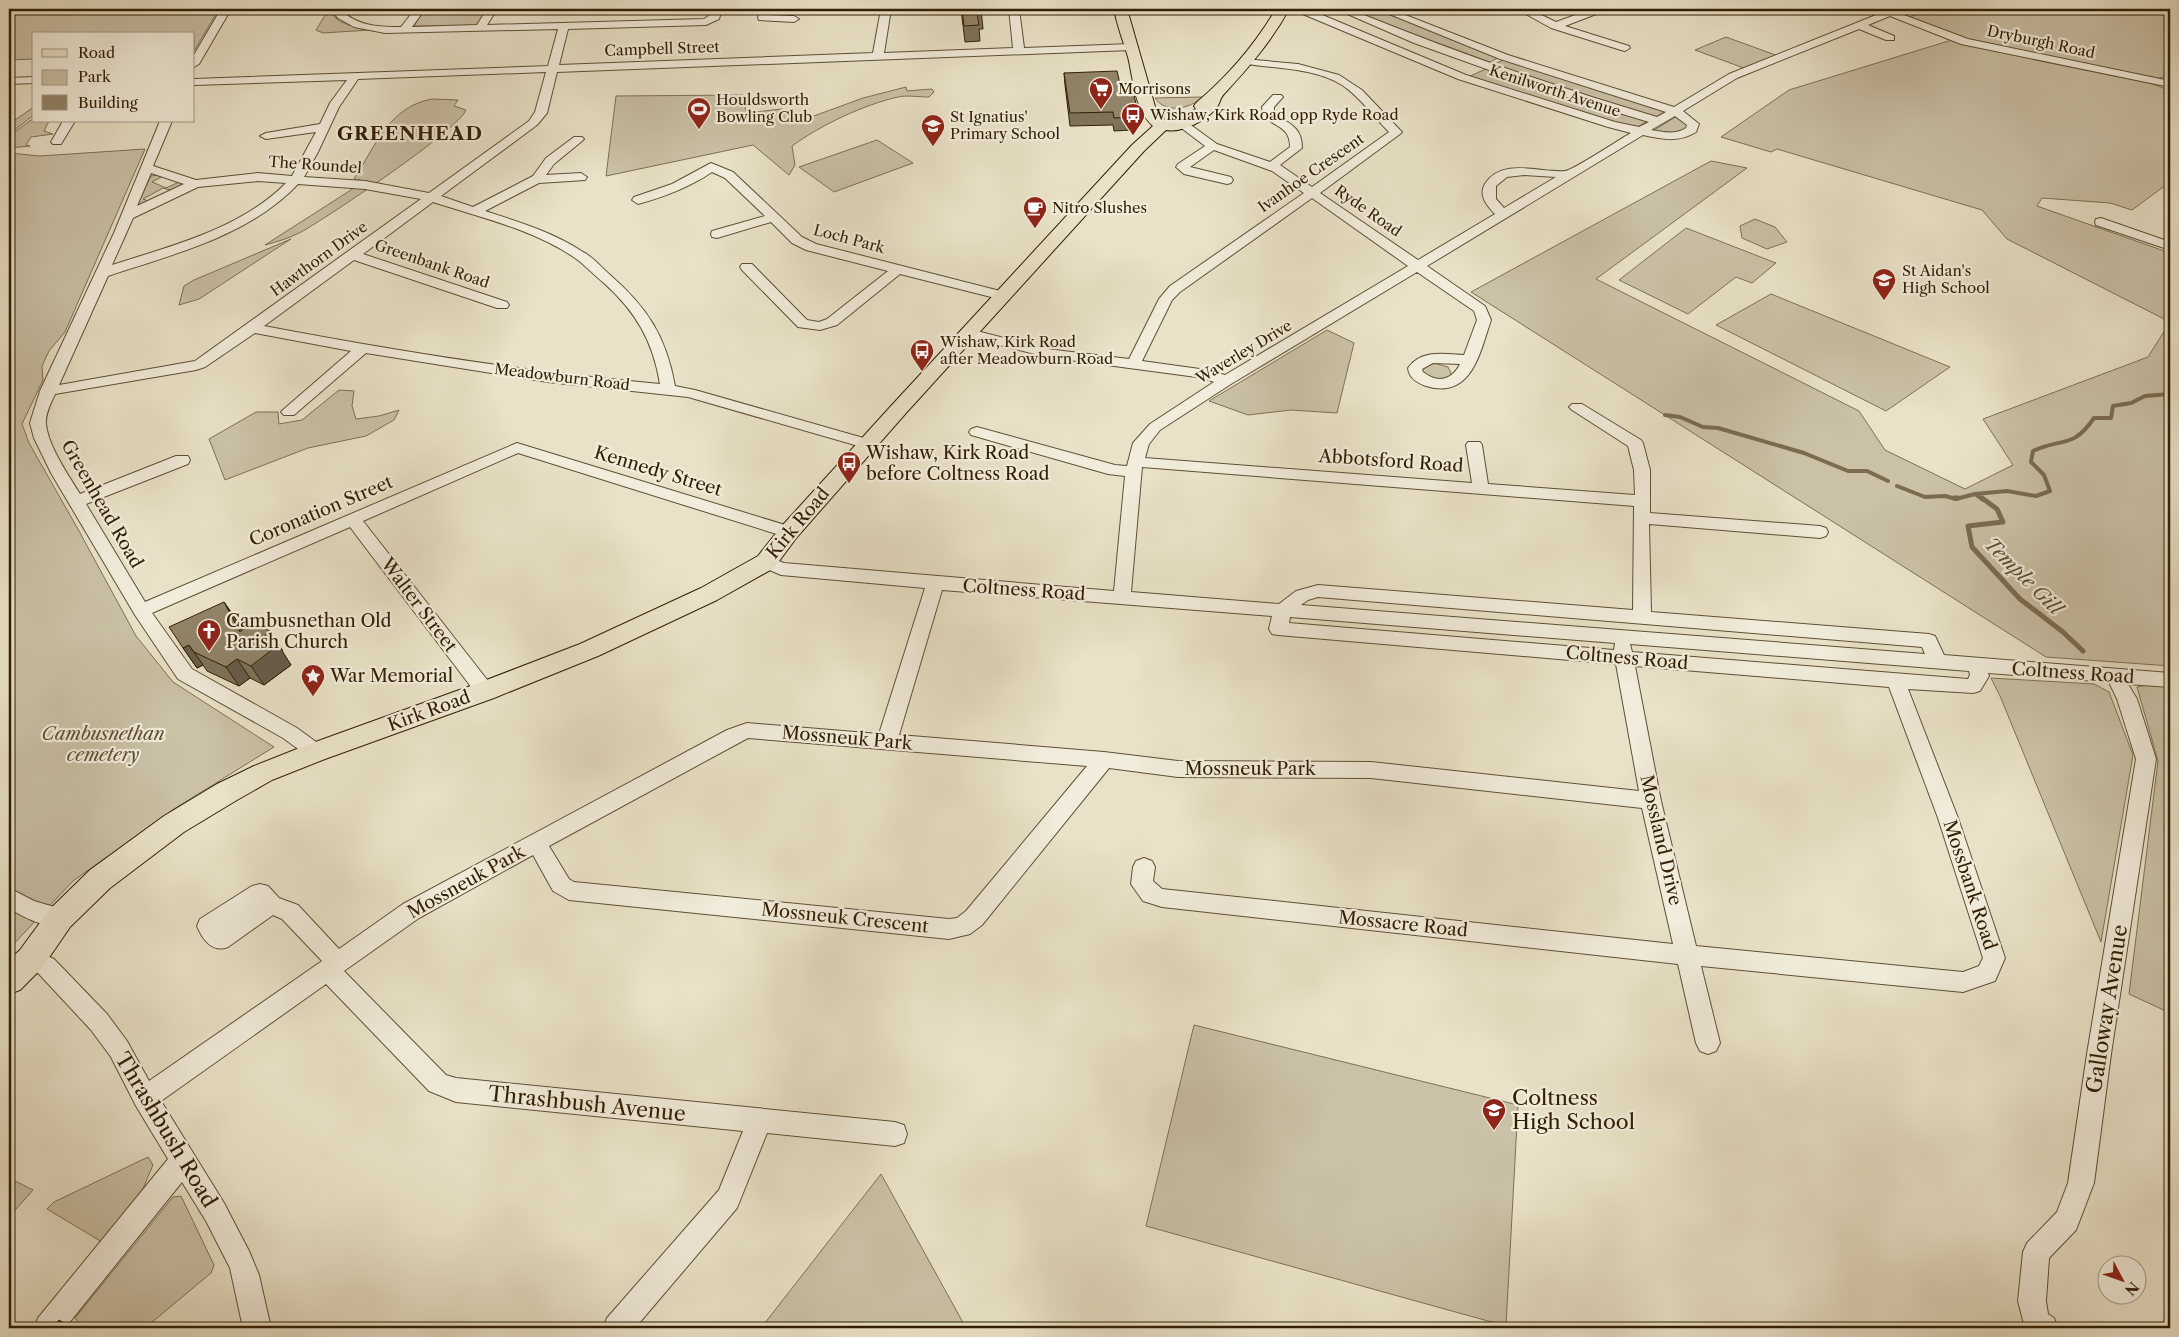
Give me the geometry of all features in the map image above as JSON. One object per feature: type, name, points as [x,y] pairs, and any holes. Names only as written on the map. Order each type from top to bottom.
[{"type":"main road","points":[[1120,9],[1149,112],[1173,119]]},
{"type":"main road","name":"Kirk Road","points":[[9,980],[32,959],[60,918],[100,879],[174,824],[227,792],[263,773],[316,752],[581,654],[710,594],[766,562],[788,532],[1143,143],[1173,119],[1209,108],[1214,97],[1248,61],[1282,9]]},
{"type":"street","points":[[195,62],[226,9]]},
{"type":"street","points":[[335,9],[342,17],[368,28],[404,30],[706,22],[715,17],[717,9]]},
{"type":"street","points":[[404,30],[420,9]]},
{"type":"street","points":[[481,27],[492,9]]},
{"type":"street","points":[[765,9],[763,18],[794,19]]},
{"type":"street","points":[[878,57],[886,9]]},
{"type":"street","points":[[1014,9],[1019,51]]},
{"type":"street","name":"Kenilworth Avenue","points":[[1341,9],[1418,41],[1557,91],[1658,121]]},
{"type":"street","name":"Kenilworth Avenue","points":[[1382,9],[1426,28],[1504,57],[1675,111]]},
{"type":"street","points":[[1522,9],[1555,26],[1625,48]]},
{"type":"street","points":[[1555,26],[1600,9]]},
{"type":"street","name":"Kenilworth Avenue","points":[[1302,10],[1462,77],[1638,132]]},
{"type":"street","name":"Waverley Drive","points":[[1122,598],[1134,467],[1141,443],[1155,427],[1226,381],[1733,76],[1861,26],[1885,11]]},
{"type":"street","name":"Dryburgh Road","points":[[1885,11],[1965,42],[2170,84]]},
{"type":"street","name":"Hawthorn Drive","points":[[48,391],[191,367],[200,364],[252,328],[533,123],[542,113],[564,26]]},
{"type":"street","points":[[1861,26],[1890,38]]},
{"type":"street","name":"Campbell Street","points":[[195,82],[1131,47]]},
{"type":"street","name":"Kenilworth Avenue","points":[[1462,77],[1504,57]]},
{"type":"street","name":"Ivanhoe Crescent","points":[[1133,364],[1166,300],[1174,289],[1378,148],[1396,132],[1348,84],[1334,77],[1317,72],[1248,61]]},
{"type":"street","points":[[102,273],[215,233],[267,205],[281,195],[296,179],[307,163],[334,105],[355,76]]},
{"type":"street","points":[[11,82],[32,80]]},
{"type":"street","points":[[1272,166],[1296,148],[1296,136],[1291,130],[1270,115],[1268,107],[1277,97]]},
{"type":"street","points":[[1638,132],[1675,136],[1684,135],[1692,130],[1693,124],[1691,121],[1675,111]]},
{"type":"street","name":"Ryde Road","points":[[1173,119],[1213,146],[1272,166],[1480,309],[1484,314],[1484,320],[1468,360]]},
{"type":"street","points":[[57,142],[67,122]]},
{"type":"street","name":"Greenhead Road","points":[[166,122],[102,273],[48,391],[38,423],[42,438],[76,502],[141,611],[185,674],[290,733],[316,752]]},
{"type":"street","points":[[266,136],[325,127]]},
{"type":"street","points":[[475,211],[536,179],[550,161],[578,139]]},
{"type":"street","points":[[1213,146],[1182,167],[1188,171],[1227,180]]},
{"type":"street","name":"Loch Park","points":[[638,200],[675,188],[711,167],[730,175],[772,218],[798,240],[811,247],[1003,296]]},
{"type":"street","name":"The Roundel","points":[[146,168],[195,184]]},
{"type":"street","points":[[1504,215],[1493,204],[1488,194],[1490,184],[1499,175],[1522,172],[1566,175]]},
{"type":"street","name":"The Roundel","points":[[126,216],[195,184],[258,176],[366,185],[431,197]]},
{"type":"street","points":[[536,179],[581,177]]},
{"type":"street","points":[[431,197],[475,211],[554,241],[596,268],[628,298],[649,327],[664,365],[668,388]]},
{"type":"street","points":[[717,234],[772,218]]},
{"type":"street","points":[[2101,222],[2167,248]]},
{"type":"street","name":"Greenbank Road","points":[[351,254],[502,306]]},
{"type":"street","points":[[747,267],[804,324],[820,326],[832,322],[898,269]]},
{"type":"street","name":"Meadowburn Road","points":[[252,328],[362,349],[593,384],[668,388],[699,395],[868,444]]},
{"type":"street","points":[[970,333],[1047,353],[1207,374],[1226,381]]},
{"type":"street","points":[[290,412],[362,349]]},
{"type":"street","points":[[1577,407],[1635,443],[1640,453],[1642,618]]},
{"type":"street","name":"Abbotsford Road","points":[[977,432],[1114,470],[1134,467],[1481,488],[1820,532]]},
{"type":"street","points":[[1474,446],[1481,488]]},
{"type":"street","name":"Kennedy Street","points":[[517,448],[788,532]]},
{"type":"street","name":"Coronation Street","points":[[141,611],[517,448]]},
{"type":"street","points":[[76,502],[182,460]]},
{"type":"street","name":"Walter Street","points":[[353,519],[485,691]]},
{"type":"street","name":"Coltness Road","points":[[766,562],[781,569],[935,583],[2170,680]]},
{"type":"street","points":[[887,741],[935,583]]},
{"type":"street","points":[[1282,610],[1302,595],[1318,592],[1929,641],[1938,662]]},
{"type":"street","name":"Coltness Road","points":[[1282,610],[1278,629],[1896,681],[1973,686],[1980,676],[1977,666]]},
{"type":"street","name":"Mossland Drive","points":[[1619,636],[1625,658],[1650,801],[1708,1043]]},
{"type":"street","name":"Galloway Avenue","points":[[2044,1328],[2036,1322],[2032,1302],[2036,1252],[2067,1221],[2081,1183],[2099,1054],[2146,759],[2127,699],[2115,676]]},
{"type":"street","name":"Mossbank Road","points":[[1687,955],[1964,982],[1988,974],[1994,958],[1948,818],[1896,681]]},
{"type":"street","name":"Mossneuk Park","points":[[145,1098],[411,911],[734,735],[747,730],[1104,760],[1178,769],[1371,770],[1650,801]]},
{"type":"street","name":"Mossneuk Crescent","points":[[536,842],[561,885],[569,891],[949,928],[962,927],[974,918],[1104,760]]},
{"type":"street","name":"Mossacre Road","points":[[1144,866],[1142,884],[1151,894],[1162,898],[1687,955]]},
{"type":"street","points":[[9,897],[28,909],[60,918]]},
{"type":"street","points":[[270,905],[290,912],[333,966]]},
{"type":"street","name":"Thrashbush Road","points":[[32,959],[46,966],[99,1022],[118,1049],[145,1098],[214,1212],[240,1260],[246,1275],[257,1328]]},
{"type":"street","name":"Thrashbush Avenue","points":[[333,966],[438,1082],[456,1090],[759,1122],[895,1134]]},
{"type":"street","points":[[617,1328],[728,1199],[759,1122]]},
{"type":"street","points":[[48,1328],[183,1160]]},
{"type":"green space","points":[[9,9],[219,9],[195,49],[195,32],[32,32],[32,59],[9,60]]},
{"type":"green space","points":[[329,9],[336,18],[346,24],[370,30],[323,33],[316,30],[327,12],[324,11]]},
{"type":"green space","points":[[425,9],[487,9],[479,23],[472,26],[414,26]]},
{"type":"green space","points":[[1345,9],[1375,9],[1499,57],[1487,64]]},
{"type":"green space","points":[[1941,9],[2170,9],[2170,75],[2152,80],[2151,83],[2170,91],[2170,182],[2132,210],[2110,203],[2042,198],[2037,206],[2170,253],[2170,322],[2007,239],[1982,210],[1777,149],[1771,152],[1721,137],[1789,90],[1955,39],[1904,18]]},
{"type":"green space","points":[[1726,37],[1781,57],[1749,70],[1695,50]]},
{"type":"green space","points":[[1505,59],[1667,110],[1654,118],[1491,66]]},
{"type":"green space","points":[[1488,68],[1650,120],[1634,129],[1468,77]]},
{"type":"green space","name":"Houldsworth Bowling Club","points":[[906,87],[907,91],[932,89],[934,92],[929,97],[902,96],[871,105],[816,131],[792,146],[795,165],[789,175],[753,145],[606,176],[616,96],[743,95],[746,113],[782,109],[803,120],[863,98]]},
{"type":"green space","points":[[1202,97],[1185,107],[1178,108],[1165,106],[1155,98]]},
{"type":"green space","points":[[432,99],[458,100],[454,106],[466,110],[441,135],[362,193],[301,232],[265,245],[365,181],[354,179],[385,129],[405,110],[417,103]]},
{"type":"green space","points":[[32,108],[32,117],[9,134],[9,124]]},
{"type":"green space","points":[[1677,116],[1690,127],[1675,134],[1651,132]]},
{"type":"green space","points":[[32,119],[32,122],[48,122],[44,131],[53,134],[31,137],[26,145],[30,146],[9,148],[9,136]]},
{"type":"green space","points":[[877,140],[913,163],[834,192],[799,167]]},
{"type":"green space","name":"Cambusnethan cemetery","points":[[145,149],[65,332],[49,351],[42,366],[43,380],[22,424],[29,443],[136,636],[173,682],[274,747],[174,809],[73,881],[9,949],[9,153],[40,156]]},
{"type":"green space","points":[[1711,161],[1747,168],[1596,279],[1859,411],[1885,450],[1965,489],[2013,465],[1983,419],[2148,357],[2170,322],[2170,521],[2168,524],[2170,526],[2170,666],[2046,657],[1471,292]]},
{"type":"green space","points":[[151,176],[163,176],[152,182],[166,188],[179,182],[183,186],[173,191],[163,188],[143,199],[151,202],[135,208]]},
{"type":"green space","points":[[1755,219],[1775,227],[1787,242],[1767,249],[1742,238],[1740,226]]},
{"type":"green space","points":[[1686,228],[1776,263],[1752,283],[1736,277],[1688,314],[1619,280]]},
{"type":"green space","points":[[291,239],[199,299],[179,305],[184,286],[194,280]]},
{"type":"green space","points":[[1771,294],[1950,367],[1886,411],[1716,325]]},
{"type":"green space","points":[[1327,330],[1354,343],[1337,413],[1291,410],[1248,415],[1209,401]]},
{"type":"green space","points":[[1434,363],[1448,367],[1451,373],[1450,376],[1435,379],[1422,371],[1422,368]]},
{"type":"green space","points":[[339,390],[354,391],[352,406],[356,419],[379,416],[399,410],[394,420],[366,436],[308,448],[225,480],[209,439],[256,412],[278,412],[279,424],[302,420]]},
{"type":"green space","points":[[1991,678],[2094,684],[2109,692],[2133,755],[2101,942],[2000,696]]},
{"type":"green space","points":[[2147,685],[2170,687],[2170,1013],[2129,994],[2158,761],[2137,687]]},
{"type":"green space","points":[[1194,1025],[1518,1105],[1506,1326],[1146,1226]]},
{"type":"green space","points":[[148,1157],[153,1165],[141,1193],[102,1242],[47,1209],[54,1202]]},
{"type":"green space","points":[[881,1174],[966,1328],[761,1328]]},
{"type":"green space","points":[[9,1178],[33,1190],[9,1217]]},
{"type":"green space","points":[[181,1196],[214,1265],[211,1273],[145,1328],[83,1328],[75,1318],[173,1197]]},
{"type":"building","points":[[962,9],[981,9],[982,13],[977,13],[979,25],[964,26]]},
{"type":"building","name":"Morrisons","points":[[1117,71],[1120,84],[1131,83],[1138,112],[1130,112],[1131,117],[1114,118],[1113,112],[1070,113],[1064,73]]},
{"type":"building","points":[[224,602],[240,632],[252,622],[270,631],[262,638],[278,645],[251,666],[237,659],[226,667],[194,652],[189,645],[183,648],[169,627]]},
{"type":"building","points":[[59,1320],[65,1328],[52,1328]]},
{"type":"waterway","name":"Temple Gill","points":[[1975,494],[2007,491],[2036,496],[2050,491],[2044,475],[2031,462],[2033,451],[2073,439],[2094,418],[2111,418],[2113,406],[2131,403],[2145,396],[2170,394]]},
{"type":"waterway","name":"Temple Gill","points":[[1665,415],[1680,417],[1703,427],[1718,428],[1804,453],[1848,471],[1867,471],[1888,481]]},
{"type":"waterway","name":"Temple Gill","points":[[1897,486],[1925,497],[1945,496],[1956,499],[1975,494]]},
{"type":"waterway","name":"Temple Gill","points":[[1975,494],[1983,500]]},
{"type":"waterway","name":"Temple Gill","points":[[1982,498],[1997,509],[2003,522],[1968,526],[1972,547],[2020,599],[2063,632],[2083,651]]},
{"type":"place","name":"Morrisons","points":[[1101,110]]},
{"type":"place","name":"Houldsworth Bowling Club","points":[[699,130]]},
{"type":"place","name":"Wishaw, Kirk Road opp Ryde Road","points":[[1133,136]]},
{"type":"place","name":"St Ignatius' Primary School","points":[[933,147]]},
{"type":"place","name":"Nitro Slushes","points":[[1035,229]]},
{"type":"place","name":"St Aidan's High School","points":[[1884,301]]},
{"type":"place","name":"Wishaw, Kirk Road after Meadowburn Road","points":[[922,372]]},
{"type":"place","name":"Wishaw, Kirk Road before Coltness Road","points":[[849,484]]},
{"type":"place","name":"Cambusnethan Old Parish Church","points":[[209,652]]},
{"type":"place","name":"War Memorial","points":[[313,697]]},
{"type":"place","name":"Coltness High School","points":[[1494,1131]]},
{"type":"district","name":"GREENHEAD","points":[[410,133]]}]
